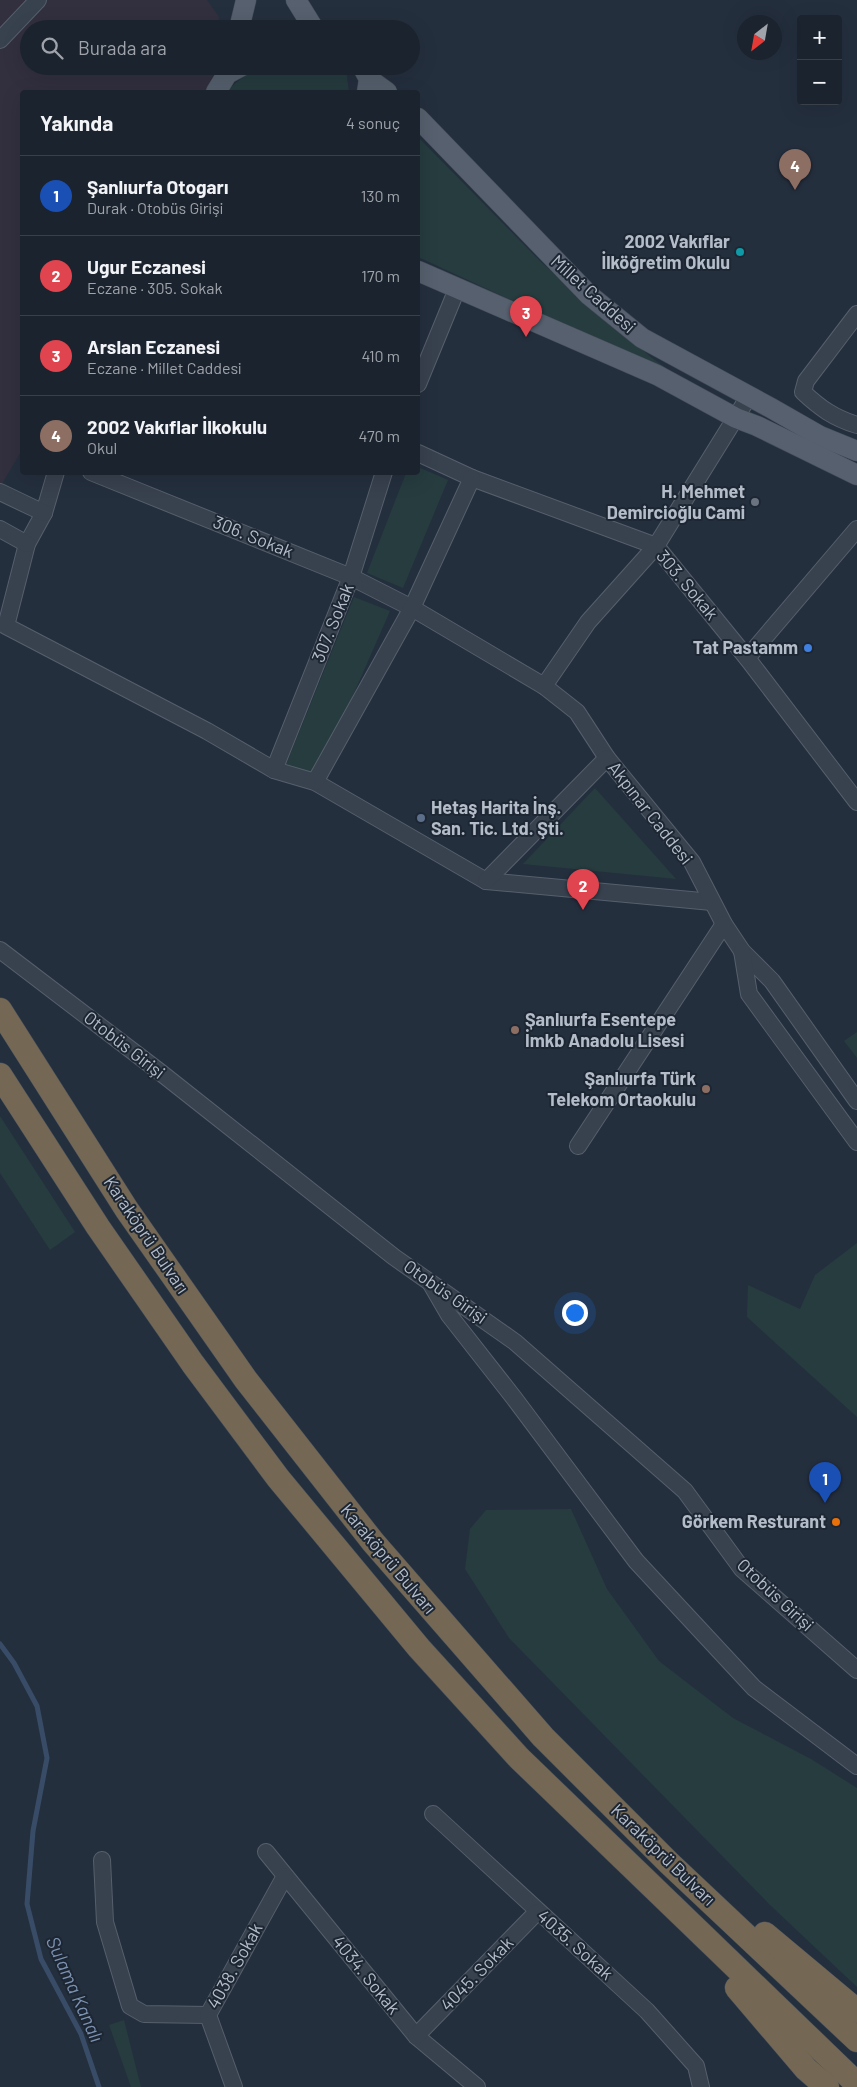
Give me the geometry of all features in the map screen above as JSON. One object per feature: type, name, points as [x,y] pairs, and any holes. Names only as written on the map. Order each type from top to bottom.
[{"type":"highway","name":"Karaköprü Bulvarı","points":[[0,1010],[127,1210],[246,1380],[305,1458],[398,1572],[542,1737],[669,1863],[857,2040]]},
{"type":"highway","name":"Karaköprü Bulvarı","points":[[0,1075],[98,1227],[193,1364],[290,1492],[419,1648],[512,1750],[857,2084]]},
{"type":"highway","points":[[669,1863],[773,1939],[857,2011]]},
{"type":"highway","points":[[647,1882],[806,2068],[827,2087]]},
{"type":"main road","points":[[241,20],[246,0]]},
{"type":"main road","points":[[296,0],[308,20]]},
{"type":"main road","points":[[217,90],[229,75]]},
{"type":"main road","points":[[366,79],[384,90]]},
{"type":"main road","name":"Millet Caddesi","points":[[420,120],[589,295],[642,338],[820,436],[857,451]]},
{"type":"main road","name":"Millet Caddesi","points":[[420,272],[657,375],[736,418],[766,430],[857,475]]},
{"type":"street","points":[[0,40],[38,0]]},
{"type":"street","points":[[420,379],[457,289]]},
{"type":"street","points":[[857,314],[806,381],[802,392],[820,409],[857,425]]},
{"type":"street","points":[[544,686],[588,622],[656,546],[749,396]]},
{"type":"street","name":"303. Sokak","points":[[420,454],[472,478],[656,546],[747,658],[857,802]]},
{"type":"street","points":[[55,475],[44,513],[27,544],[6,626],[207,731],[274,770],[315,782],[486,881],[712,902]]},
{"type":"street","name":"306. Sokak","points":[[98,475],[351,576],[412,608],[544,686]]},
{"type":"street","name":"307. Sokak","points":[[274,770],[351,576],[383,475]]},
{"type":"street","points":[[315,782],[412,608],[472,478]]},
{"type":"street","points":[[0,492],[44,513]]},
{"type":"street","points":[[0,529],[27,544]]},
{"type":"street","points":[[747,658],[857,529]]},
{"type":"street","name":"Akpınar Caddesi","points":[[544,686],[577,712],[607,758],[692,862],[724,924],[742,951],[772,981],[857,1101]]},
{"type":"street","points":[[486,881],[607,758]]},
{"type":"street","points":[[578,1146],[724,924]]},
{"type":"street","name":"Otobüs Girişi","points":[[0,950],[168,1078],[394,1257],[515,1342],[685,1491],[742,1568],[857,1670]]},
{"type":"street","name":"Akpınar Caddesi","points":[[742,951],[749,994],[857,1142]]},
{"type":"street","points":[[428,1280],[449,1315],[514,1398],[636,1562],[754,1688],[857,1766]]},
{"type":"street","name":"4035. Sokak","points":[[433,1814],[647,2011],[696,2066],[701,2087]]},
{"type":"street","name":"4034. Sokak","points":[[266,1852],[416,2036],[478,2087]]},
{"type":"street","points":[[102,1860],[105,1922],[130,2006],[144,2014],[208,2016]]},
{"type":"street","name":"4038. Sokak","points":[[234,2087],[208,2016],[285,1876]]},
{"type":"street","name":"4045. Sokak","points":[[416,2036],[538,1912]]},
{"type":"shaded area","points":[[0,0],[207,0],[219,17],[219,20],[20,20],[20,75],[213,75],[206,90],[20,90],[20,453],[0,487]]},
{"type":"green space","points":[[247,75],[347,75],[349,90],[229,90]]},
{"type":"green space","points":[[420,139],[542,263],[652,358],[697,390],[609,345],[420,258]]},
{"type":"green space","points":[[420,468],[448,480],[403,588],[367,573],[405,475],[420,475]]},
{"type":"green space","points":[[354,597],[390,611],[315,782],[285,767]]},
{"type":"green space","points":[[595,788],[676,879],[523,864]]},
{"type":"green space","points":[[857,1032],[857,1058],[844,1041]]},
{"type":"green space","points":[[0,1116],[75,1232],[50,1250],[0,1173]]},
{"type":"green space","points":[[857,1243],[857,1417],[747,1317],[748,1285],[800,1309],[815,1275]]},
{"type":"green space","points":[[571,1509],[607,1589],[659,1661],[733,1718],[811,1759],[857,1788],[857,1987],[770,1905],[509,1638],[465,1569],[470,1529],[486,1510]]},
{"type":"green space","points":[[124,2020],[141,2087],[131,2087],[109,2025]]},
{"type":"waterway","name":"Sulama Kanalı","points":[[0,1644],[14,1663],[37,1706],[47,1758],[33,1831],[27,1904],[41,1959],[81,2034],[99,2087]]},
{"type":"place","name":"2002 Vakıflar İlkokulu","points":[[795,190]]},
{"type":"place","name":"2002 Vakıflar İlköğretim Okulu","points":[[740,252]]},
{"type":"place","name":"Arslan Eczanesi","points":[[526,337]]},
{"type":"place","name":"H. Mehmet Demircioğlu Cami","points":[[755,502]]},
{"type":"place","name":"Tat Pastamm","points":[[808,648]]},
{"type":"place","name":"Hetaş Harita İnş. San. Tic. Ltd. Şti.","points":[[421,818]]},
{"type":"place","name":"Ugur Eczanesi","points":[[583,910]]},
{"type":"place","name":"Şanlıurfa Esentepe İmkb Anadolu Lisesi","points":[[515,1030]]},
{"type":"place","name":"Şanlıurfa Türk Telekom Ortaokulu","points":[[706,1089]]},
{"type":"place","name":"Şanlıurfa Otogarı","points":[[825,1503]]},
{"type":"place","name":"Görkem Resturant","points":[[836,1522]]}]
